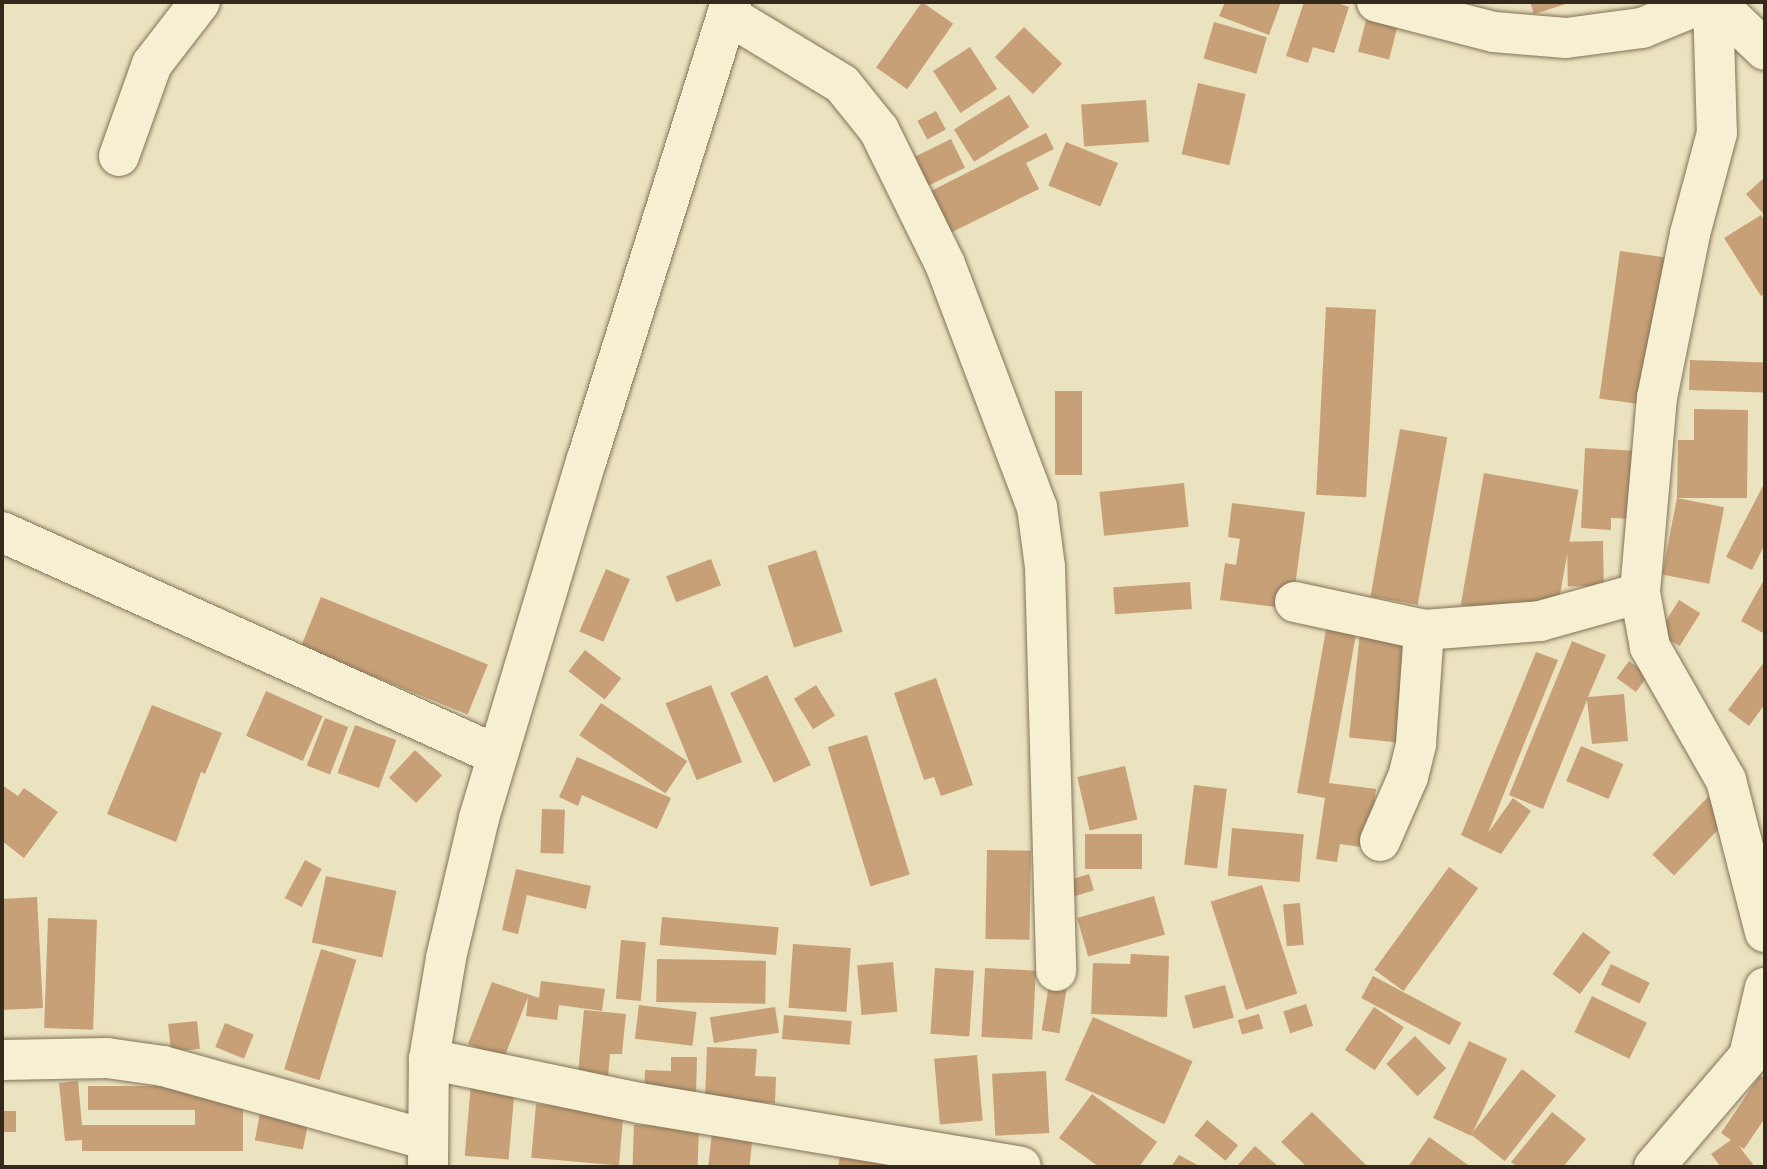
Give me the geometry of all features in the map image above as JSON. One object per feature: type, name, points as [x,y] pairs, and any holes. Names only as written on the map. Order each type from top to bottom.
[{"type":"street","points":[[119,156],[152,64],[200,2]]},
{"type":"street","points":[[1377,2],[1494,32],[1566,38],[1642,28],[1706,2]]},
{"type":"street","points":[[1714,2],[1765,50]]},
{"type":"street","points":[[1714,2],[1717,133],[1690,234],[1657,397],[1640,593],[1650,647],[1726,780],[1765,932]]},
{"type":"street","points":[[2,1060],[107,1058],[163,1066],[428,1154],[429,1059],[446,958],[497,755],[729,8],[842,84],[879,130],[945,264],[1037,507],[1045,567],[1056,971]]},
{"type":"street","points":[[2,532],[497,755]]},
{"type":"street","points":[[1295,602],[1424,630],[1540,621],[1640,593]]},
{"type":"street","points":[[1380,841],[1408,777],[1416,744],[1424,630]]},
{"type":"street","points":[[1654,1167],[1749,1056],[1765,988]]},
{"type":"street","points":[[429,1059],[640,1103],[1021,1167]]},
{"type":"building","points":[[922,2],[953,24],[907,89],[876,68]]},
{"type":"building","points":[[1225,2],[1281,2],[1269,35],[1219,16]]},
{"type":"building","points":[[1304,2],[1335,2],[1349,7],[1334,53],[1313,47],[1308,63],[1286,56]]},
{"type":"building","points":[[1530,2],[1569,2],[1569,3],[1534,14]]},
{"type":"building","points":[[1368,12],[1399,20],[1389,60],[1358,52]]},
{"type":"building","points":[[1214,22],[1267,37],[1256,74],[1204,59]]},
{"type":"building","points":[[1024,27],[1062,64],[1033,94],[995,57]]},
{"type":"building","points":[[970,47],[997,89],[960,113],[933,71]]},
{"type":"building","points":[[1198,83],[1246,94],[1229,165],[1182,154]]},
{"type":"building","points":[[1009,95],[1029,127],[974,162],[954,129]]},
{"type":"building","points":[[1146,100],[1149,142],[1084,146],[1081,105]]},
{"type":"building","points":[[936,111],[946,130],[927,139],[917,121]]},
{"type":"building","points":[[1046,133],[1054,149],[1026,163],[1039,189],[948,234],[927,193]]},
{"type":"building","points":[[951,139],[965,168],[927,186],[913,157]]},
{"type":"building","points":[[1066,142],[1118,163],[1100,207],[1048,186]]},
{"type":"building","points":[[1765,177],[1765,216],[1746,194]]},
{"type":"building","points":[[1761,215],[1765,222],[1765,293],[1761,296],[1724,238]]},
{"type":"building","points":[[1620,251],[1665,257],[1644,405],[1599,399]]},
{"type":"building","points":[[1326,307],[1376,310],[1366,497],[1316,495]]},
{"type":"building","points":[[1690,360],[1765,363],[1764,393],[1689,390]]},
{"type":"building","points":[[1055,391],[1082,391],[1082,475],[1055,475]]},
{"type":"building","points":[[1694,409],[1748,410],[1747,498],[1677,498],[1678,440],[1694,440]]},
{"type":"building","points":[[1400,429],[1447,437],[1418,605],[1370,596]]},
{"type":"building","points":[[1585,448],[1638,451],[1634,519],[1611,518],[1611,530],[1581,528]]},
{"type":"building","points":[[1484,473],[1579,490],[1555,622],[1461,605]]},
{"type":"building","points":[[1765,482],[1765,544],[1752,570],[1726,557]]},
{"type":"building","points":[[1184,483],[1189,527],[1104,536],[1099,492]]},
{"type":"building","points":[[1677,498],[1724,507],[1709,584],[1662,575]]},
{"type":"building","points":[[1232,503],[1305,512],[1292,609],[1220,600],[1225,563],[1236,565],[1240,539],[1228,537]]},
{"type":"building","points":[[1603,541],[1604,586],[1568,587],[1567,542]]},
{"type":"building","points":[[816,550],[843,632],[794,648],[767,566]]},
{"type":"building","points":[[711,559],[721,585],[676,602],[666,576]]},
{"type":"building","points":[[606,569],[630,579],[603,642],[579,632]]},
{"type":"building","points":[[1765,578],[1765,634],[1741,621]]},
{"type":"building","points":[[1190,582],[1192,609],[1115,614],[1113,587]]},
{"type":"building","points":[[321,597],[488,664],[468,714],[301,647]]},
{"type":"building","points":[[1679,600],[1700,613],[1680,646],[1658,633]]},
{"type":"building","points":[[1327,624],[1357,629],[1329,783],[1376,789],[1368,848],[1340,844],[1337,862],[1316,859],[1325,798],[1297,793]]},
{"type":"building","points":[[1360,633],[1407,638],[1396,742],[1349,737]]},
{"type":"building","points":[[1572,641],[1606,655],[1588,697],[1624,694],[1628,741],[1592,744],[1587,700],[1543,809],[1509,795]]},
{"type":"building","points":[[585,650],[621,678],[605,700],[568,671]]},
{"type":"building","points":[[1536,652],[1558,660],[1488,833],[1513,798],[1531,811],[1501,854],[1461,835]]},
{"type":"building","points":[[1629,661],[1648,675],[1636,692],[1617,678]]},
{"type":"building","points":[[1765,661],[1765,704],[1749,726],[1728,710]]},
{"type":"building","points":[[767,675],[811,765],[774,783],[730,693]]},
{"type":"building","points":[[936,678],[973,785],[941,796],[934,777],[924,780],[894,693]]},
{"type":"building","points":[[711,685],[742,762],[697,780],[666,703]]},
{"type":"building","points":[[816,685],[835,716],[813,729],[794,699]]},
{"type":"building","points":[[266,691],[323,716],[303,761],[246,736]]},
{"type":"building","points":[[601,703],[687,761],[665,793],[579,735]]},
{"type":"building","points":[[152,705],[222,733],[205,774],[201,772],[176,842],[107,814]]},
{"type":"building","points":[[325,718],[348,727],[330,775],[307,766]]},
{"type":"building","points":[[355,725],[396,740],[379,788],[338,773]]},
{"type":"building","points":[[867,735],[910,875],[870,887],[828,747]]},
{"type":"building","points":[[1581,746],[1623,764],[1608,799],[1566,781]]},
{"type":"building","points":[[415,750],[442,775],[416,803],[389,778]]},
{"type":"building","points":[[577,757],[671,798],[657,829],[582,795],[578,806],[559,797]]},
{"type":"building","points":[[1125,766],[1137,820],[1090,831],[1077,777]]},
{"type":"building","points":[[2,785],[18,796],[24,788],[58,812],[24,858],[2,841]]},
{"type":"building","points":[[1194,785],[1227,789],[1217,868],[1184,864]]},
{"type":"building","points":[[1708,797],[1730,818],[1674,875],[1652,855]]},
{"type":"building","points":[[542,809],[565,810],[563,854],[540,853]]},
{"type":"building","points":[[1232,828],[1304,834],[1300,882],[1228,876]]},
{"type":"building","points":[[1085,834],[1142,834],[1142,869],[1085,869]]},
{"type":"building","points":[[987,850],[1031,851],[1029,940],[985,939]]},
{"type":"building","points":[[305,860],[322,869],[302,907],[285,898]]},
{"type":"building","points":[[1449,867],[1478,888],[1403,991],[1374,970]]},
{"type":"building","points":[[516,869],[591,886],[586,909],[527,895],[518,934],[502,930]]},
{"type":"building","points":[[1089,874],[1094,890],[1074,896],[1069,880]]},
{"type":"building","points":[[326,876],[396,891],[382,957],[312,943]]},
{"type":"building","points":[[1262,885],[1297,993],[1246,1010],[1211,902]]},
{"type":"building","points":[[1154,896],[1165,934],[1088,957],[1077,918]]},
{"type":"building","points":[[37,897],[43,1008],[2,1010],[2,899]]},
{"type":"building","points":[[1300,903],[1304,945],[1287,946],[1283,904]]},
{"type":"building","points":[[662,917],[779,927],[776,955],[660,945]]},
{"type":"building","points":[[48,918],[97,920],[93,1030],[44,1028]]},
{"type":"building","points":[[1583,932],[1611,952],[1580,994],[1552,974]]},
{"type":"building","points":[[621,940],[646,942],[641,1001],[616,999]]},
{"type":"building","points":[[793,944],[851,948],[846,1012],[789,1008]]},
{"type":"building","points":[[321,949],[356,960],[320,1080],[284,1069]]},
{"type":"building","points":[[1131,954],[1169,956],[1167,1017],[1091,1014],[1093,963],[1130,964]]},
{"type":"building","points":[[657,959],[766,961],[765,1004],[656,1002]]},
{"type":"building","points":[[893,962],[897,1012],[861,1015],[857,965]]},
{"type":"building","points":[[1611,964],[1650,983],[1640,1004],[1601,985]]},
{"type":"building","points":[[935,968],[974,971],[969,1037],[930,1034]]},
{"type":"building","points":[[985,968],[1036,971],[1032,1040],[981,1037]]},
{"type":"building","points":[[1373,976],[1461,1023],[1450,1045],[1361,998]]},
{"type":"building","points":[[1050,978],[1068,981],[1059,1033],[1042,1030]]},
{"type":"building","points":[[541,981],[605,989],[602,1011],[559,1005],[557,1020],[526,1016],[528,997],[504,1058],[468,1044],[492,982],[539,998]]},
{"type":"building","points":[[1225,985],[1234,1018],[1193,1029],[1184,996]]},
{"type":"building","points":[[1592,996],[1647,1023],[1629,1059],[1574,1032]]},
{"type":"building","points":[[1306,1004],[1313,1026],[1290,1033],[1283,1011]]},
{"type":"building","points":[[639,1005],[697,1012],[692,1046],[635,1039]]},
{"type":"building","points":[[775,1007],[779,1033],[714,1043],[710,1017]]},
{"type":"building","points":[[1374,1007],[1404,1027],[1375,1070],[1345,1050]]},
{"type":"building","points":[[584,1010],[626,1014],[622,1054],[610,1054],[608,1077],[578,1074]]},
{"type":"building","points":[[1259,1014],[1263,1028],[1242,1034],[1238,1020]]},
{"type":"building","points":[[784,1015],[852,1021],[850,1045],[782,1039]]},
{"type":"building","points":[[1093,1017],[1193,1061],[1165,1124],[1065,1080]]},
{"type":"building","points":[[197,1021],[200,1049],[171,1052],[168,1024]]},
{"type":"building","points":[[225,1023],[254,1035],[244,1059],[215,1047]]},
{"type":"building","points":[[1415,1036],[1446,1068],[1417,1096],[1386,1064]]},
{"type":"building","points":[[1469,1041],[1507,1059],[1471,1136],[1433,1118]]},
{"type":"building","points":[[707,1047],[757,1049],[755,1076],[776,1077],[775,1103],[705,1100]]},
{"type":"building","points":[[977,1055],[983,1121],[940,1124],[934,1059]]},
{"type":"building","points":[[671,1057],[697,1057],[696,1095],[644,1094],[645,1070],[671,1071]]},
{"type":"building","points":[[1522,1069],[1556,1095],[1505,1161],[1471,1134]]},
{"type":"building","points":[[1046,1071],[1049,1133],[995,1136],[992,1074]]},
{"type":"building","points":[[1760,1075],[1765,1079],[1765,1118],[1744,1149],[1739,1146],[1755,1167],[1721,1167],[1711,1154],[1731,1140],[1721,1133]]},
{"type":"building","points":[[78,1081],[82,1125],[195,1125],[195,1110],[88,1110],[88,1086],[243,1086],[243,1151],[82,1151],[82,1140],[65,1141],[59,1083]]},
{"type":"building","points":[[471,1084],[515,1088],[509,1160],[465,1156]]},
{"type":"building","points":[[1092,1094],[1157,1142],[1139,1167],[1099,1167],[1059,1138]]},
{"type":"building","points":[[263,1098],[311,1107],[303,1150],[255,1140]]},
{"type":"building","points":[[536,1104],[624,1112],[619,1165],[531,1158]]},
{"type":"building","points":[[2,1111],[16,1111],[16,1132],[2,1132]]},
{"type":"building","points":[[1312,1112],[1368,1167],[1307,1167],[1281,1142]]},
{"type":"building","points":[[1552,1112],[1586,1139],[1563,1167],[1518,1167],[1511,1162]]},
{"type":"building","points":[[1207,1120],[1238,1145],[1225,1161],[1194,1136]]},
{"type":"building","points":[[634,1125],[699,1127],[698,1167],[633,1167]]},
{"type":"building","points":[[712,1131],[753,1135],[749,1167],[708,1167]]},
{"type":"building","points":[[1429,1137],[1471,1167],[1408,1167]]},
{"type":"building","points":[[842,1144],[909,1167],[838,1167]]},
{"type":"building","points":[[1255,1146],[1279,1167],[1236,1167]]},
{"type":"building","points":[[1179,1155],[1201,1167],[1171,1167]]}]
